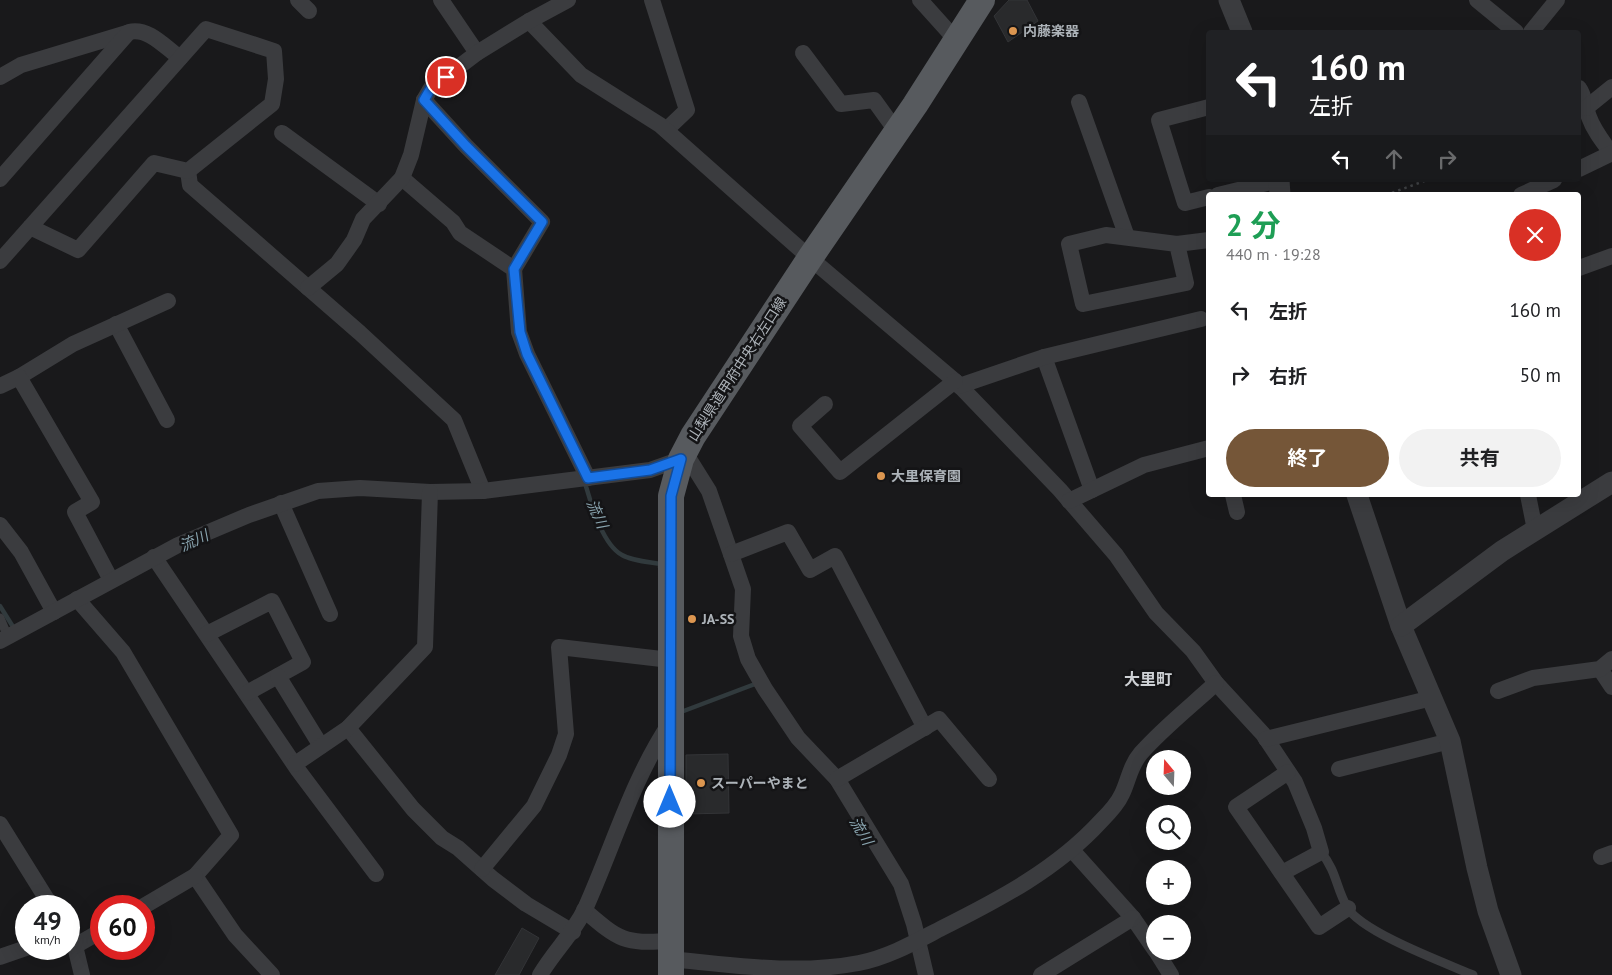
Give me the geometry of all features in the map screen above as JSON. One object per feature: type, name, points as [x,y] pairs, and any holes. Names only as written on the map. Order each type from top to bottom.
[{"type":"main road","name":"山梨県道甲府中央右左口線","points":[[670,958],[670,713],[663,659],[671,496],[683,455],[810,258],[897,132],[982,0]]},
{"type":"street","points":[[441,0],[477,53]]},
{"type":"street","points":[[308,288],[337,264],[354,240],[363,219],[402,178],[424,100],[431,88],[477,53],[568,0]]},
{"type":"street","points":[[652,0],[687,110],[666,130]]},
{"type":"street","points":[[920,0],[956,40]]},
{"type":"street","points":[[1229,0],[1241,30]]},
{"type":"street","points":[[1477,0],[1514,30]]},
{"type":"street","points":[[1533,30],[1557,0]]},
{"type":"street","points":[[529,21],[581,76],[666,130],[810,258],[957,384],[1069,501],[1116,554],[1156,613],[1193,650],[1216,684],[1266,739],[1294,782],[1314,828],[1321,852],[1282,874]]},
{"type":"street","points":[[0,261],[206,29],[274,50],[276,79],[272,104],[188,171]]},
{"type":"street","points":[[0,77],[21,65],[137,30],[146,33],[180,58]]},
{"type":"street","points":[[0,179],[129,32]]},
{"type":"street","points":[[803,53],[841,104],[874,100],[897,132]]},
{"type":"street","points":[[1586,108],[1612,87]]},
{"type":"street","points":[[1581,90],[1586,108],[1599,137],[1612,154],[1581,167]]},
{"type":"street","points":[[424,100],[466,146],[542,222],[514,269],[522,340],[588,478]]},
{"type":"street","points":[[1080,102],[1127,237]]},
{"type":"street","points":[[1206,108],[1159,120],[1185,203],[1206,198]]},
{"type":"street","points":[[282,133],[379,204]]},
{"type":"street","points":[[30,227],[78,250],[154,163],[188,171]]},
{"type":"street","points":[[188,171],[190,186],[308,288],[454,420],[483,491]]},
{"type":"street","points":[[402,178],[453,222],[460,233],[514,269]]},
{"type":"street","points":[[1230,192],[1271,182]]},
{"type":"street","points":[[1528,192],[1550,182]]},
{"type":"street","points":[[1178,244],[1186,283],[1083,304],[1069,244],[1106,235],[1178,244],[1206,240]]},
{"type":"street","points":[[1581,267],[1612,256]]},
{"type":"street","points":[[0,386],[20,377],[73,344],[168,301]]},
{"type":"street","points":[[825,404],[800,426],[840,472],[957,384],[1044,357],[1201,319]]},
{"type":"street","points":[[116,324],[167,420]]},
{"type":"street","points":[[1044,357],[1092,490]]},
{"type":"street","points":[[20,377],[92,502],[75,512],[111,580]]},
{"type":"street","points":[[1069,501],[1144,465],[1206,449]]},
{"type":"street","points":[[4,639],[154,557],[248,515],[318,490],[334,488],[430,492],[483,491],[650,470],[683,455],[709,491],[743,589],[741,636],[748,659],[798,738],[837,779],[901,884],[919,940],[926,975]]},
{"type":"street","points":[[1400,626],[1502,551],[1612,482]]},
{"type":"street","points":[[295,764],[348,728],[425,647],[430,492]]},
{"type":"street","points":[[1233,497],[1237,512]]},
{"type":"street","points":[[1358,497],[1400,626],[1450,741],[1482,885],[1511,975]]},
{"type":"street","points":[[1528,497],[1536,530]]},
{"type":"street","points":[[281,504],[330,614]]},
{"type":"street","points":[[0,525],[21,552],[54,612]]},
{"type":"street","points":[[731,554],[788,532],[810,570],[835,556],[925,728]]},
{"type":"street","points":[[154,557],[295,764],[376,874]]},
{"type":"street","points":[[77,599],[123,652],[231,835],[195,876],[155,900]]},
{"type":"street","points":[[207,634],[272,602],[303,662],[246,693]]},
{"type":"street","points":[[482,869],[534,806],[559,755],[566,734],[559,646],[663,659]]},
{"type":"street","points":[[1498,691],[1533,678],[1606,664],[1612,687]]},
{"type":"street","points":[[278,676],[321,746]]},
{"type":"street","points":[[584,910],[624,940],[644,942],[670,958],[790,970],[859,963],[885,956],[995,901],[1054,864],[1072,850],[1103,820],[1122,795],[1130,770],[1141,753],[1216,684]]},
{"type":"street","points":[[1266,739],[1432,698]]},
{"type":"street","points":[[540,975],[549,960],[573,932],[584,910],[670,713]]},
{"type":"street","points":[[837,779],[939,719],[989,779]]},
{"type":"street","points":[[348,728],[413,809],[442,838],[458,848],[526,904],[573,932]]},
{"type":"street","points":[[1339,769],[1450,741]]},
{"type":"street","points":[[1288,772],[1236,807],[1319,927],[1348,908]]},
{"type":"street","points":[[0,824],[43,895]]},
{"type":"street","points":[[1072,850],[1133,918],[1146,938]]},
{"type":"street","points":[[195,876],[235,935],[272,975]]},
{"type":"street","points":[[1041,975],[1133,918]]},
{"type":"street","points":[[0,957],[15,952]]},
{"type":"street","points":[[78,960],[82,975]]},
{"type":"street","points":[[1161,960],[1171,975]]},
{"type":"lane","points":[[0,618],[4,639]]},
{"type":"lane","points":[[1321,852],[1331,865],[1348,908],[1368,926],[1473,975]]},
{"type":"path","points":[[1394,192],[1422,182]]},
{"type":"building","name":"内藤楽器","points":[[1009,0],[1027,0],[1038,21],[1008,42],[994,16]]},
{"type":"building","points":[[728,754],[729,813],[686,814],[686,755]]},
{"type":"building","points":[[522,928],[539,938],[519,975],[495,975]]},
{"type":"waterway","name":"流川","points":[[583,483],[585,483],[603,533],[615,550],[631,559],[661,564],[660,567]]},
{"type":"waterway","name":"流川","points":[[0,606],[15,630]]},
{"type":"waterway","name":"流川","points":[[681,712],[755,684],[757,686]]},
{"type":"place","name":"内藤楽器","points":[[1013,31]]},
{"type":"place","name":"大里保育園","points":[[881,476]]},
{"type":"place","name":"JA-SS","points":[[692,619]]},
{"type":"place","name":"スーパーやまと","points":[[701,783]]},
{"type":"district","name":"大里町","points":[[1148,679]]},
{"type":"route","points":[[446,77],[431,88],[424,100],[466,146],[542,222],[521,253],[514,269],[520,332],[527,354],[588,478],[650,470],[681,459],[671,496],[670,802]]}]
